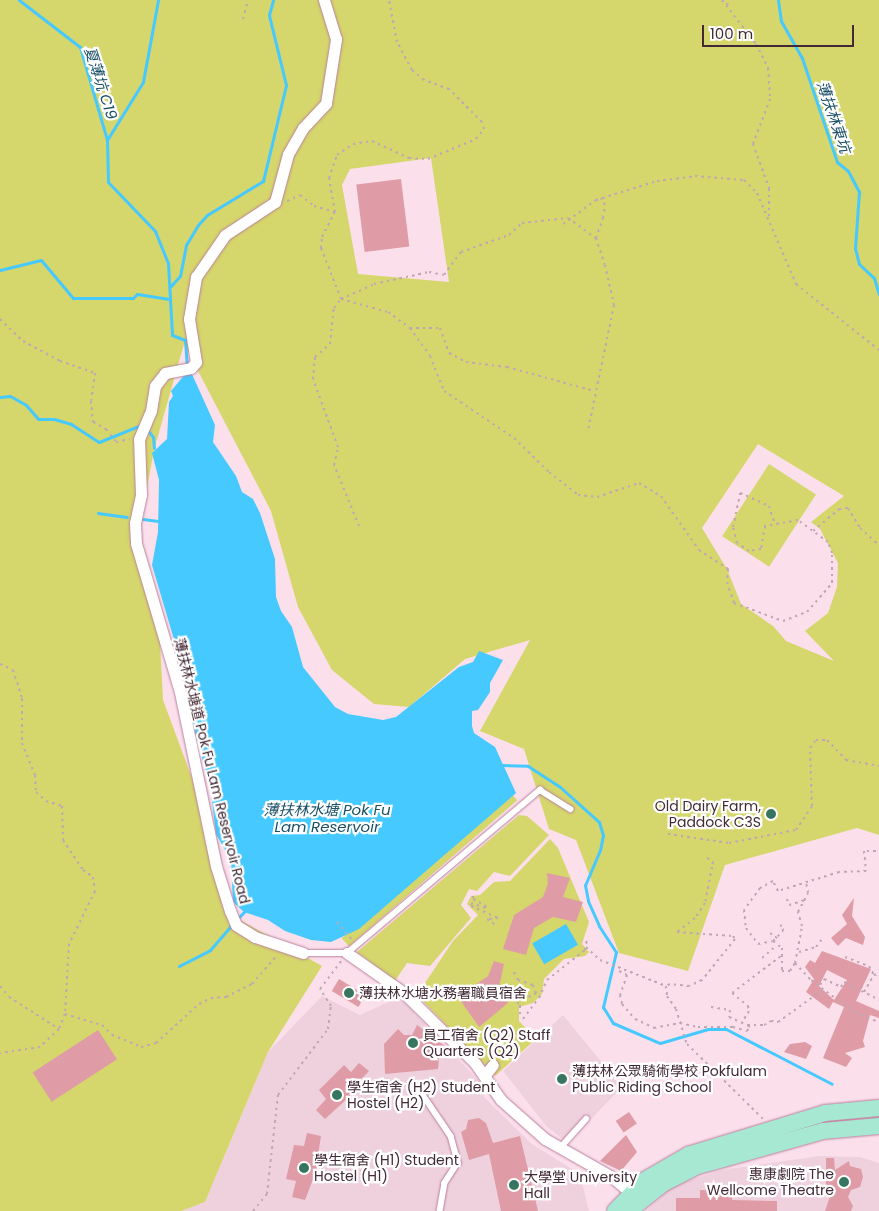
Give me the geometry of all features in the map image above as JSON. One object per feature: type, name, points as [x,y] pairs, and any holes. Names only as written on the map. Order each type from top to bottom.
[{"type":"main road","points":[[633,1201],[657,1171],[706,1148],[825,1113],[879,1108]]},
{"type":"main road","points":[[615,1211],[677,1176],[715,1161],[823,1131],[879,1126]]},
{"type":"street","points":[[277,198],[292,146],[308,122],[323,109],[328,97],[336,39],[324,0]]},
{"type":"street","name":"薄扶林水塘道 Pok Fu Lam Reservoir Road","points":[[277,198],[266,210],[225,235],[200,269],[190,305],[196,362],[191,368],[168,372],[155,386],[142,431],[141,495],[135,523],[136,543],[180,692],[216,866],[232,916],[239,927],[255,937],[298,951]]},
{"type":"street","points":[[347,953],[403,992],[475,1062],[501,1100],[560,1148],[612,1176],[633,1201]]},
{"type":"street","points":[[484,1076],[493,1065]]},
{"type":"lane","points":[[347,953],[540,790],[570,810]]},
{"type":"lane","name":"薄扶林水塘道 Pok Fu Lam Reservoir Road","points":[[298,951],[347,953]]},
{"type":"lane","points":[[418,1089],[450,1136],[458,1163],[445,1183],[440,1211]]},
{"type":"lane","points":[[560,1148],[586,1120]]},
{"type":"path","points":[[243,19],[248,0]]},
{"type":"path","points":[[341,299],[321,252],[322,237],[335,212],[329,172],[337,155],[348,146],[376,141],[409,158],[424,160],[470,142],[483,132],[482,122],[452,92],[424,80],[412,70],[396,42],[389,0]]},
{"type":"path","points":[[722,0],[761,52],[769,76],[768,104],[753,142],[769,188],[769,219]]},
{"type":"path","points":[[727,5],[729,0]]},
{"type":"path","points":[[563,224],[568,218],[601,198],[677,177],[736,179],[754,187],[796,284],[879,350]]},
{"type":"path","points":[[277,198],[286,195],[286,202],[300,195],[314,206],[335,212]]},
{"type":"path","points":[[588,431],[614,305],[596,238],[605,205],[601,198]]},
{"type":"path","points":[[359,526],[334,464],[338,447],[313,379],[315,357],[330,344],[334,308],[341,299],[374,284],[429,272],[444,275],[461,252],[509,235],[520,224],[568,218],[596,238]]},
{"type":"path","points":[[341,299],[388,312],[410,328],[430,356],[444,391],[514,438],[549,472],[578,495],[596,497],[639,483],[662,496],[694,539],[699,550],[728,569],[727,582],[734,603],[783,621],[807,612],[832,583],[832,553],[828,542],[798,520],[765,526],[762,549],[749,551],[737,542],[733,527],[740,493],[769,506],[775,524]]},
{"type":"path","points":[[0,318],[23,341],[60,361],[96,373],[91,401],[93,422],[106,429],[116,442],[142,431]]},
{"type":"path","points":[[410,328],[440,328],[449,353],[466,362],[506,367],[595,391]]},
{"type":"path","points":[[813,531],[839,509],[848,508],[860,528],[879,545]]},
{"type":"path","points":[[0,664],[13,670],[22,698],[22,744],[35,775],[36,792],[46,801],[62,806],[63,840],[83,870],[93,877],[95,891],[69,944],[65,1014],[59,1030],[40,1047],[0,1053]]},
{"type":"path","points":[[668,834],[729,843],[796,830],[812,806],[810,743],[819,739],[827,740],[846,760],[879,766]]},
{"type":"path","points":[[776,924],[782,926],[783,931],[777,938],[773,941],[758,944],[746,928],[744,910],[760,888],[773,881],[778,891],[805,881],[839,872],[866,872],[864,850],[876,851]]},
{"type":"path","points":[[586,947],[606,962],[666,986],[689,986],[702,980],[735,939],[733,936],[677,932],[703,909],[712,867],[712,862],[707,858]]},
{"type":"path","points":[[773,941],[776,946],[782,948],[782,971],[790,971],[795,963],[798,952],[802,926],[798,912],[805,900],[805,881]]},
{"type":"path","points":[[474,896],[473,899],[486,906],[472,903],[471,906],[498,918],[487,919],[494,924]]},
{"type":"path","points":[[787,899],[789,905],[805,900]]},
{"type":"path","points":[[337,922],[356,945]]},
{"type":"path","points":[[770,933],[777,938]]},
{"type":"path","points":[[523,1019],[552,975],[586,947],[587,939]]},
{"type":"path","points":[[798,952],[816,947],[822,939]]},
{"type":"path","points":[[762,958],[776,946]]},
{"type":"path","points":[[65,1014],[102,1026],[112,1035],[141,1047],[149,1045],[156,1043],[199,1004],[211,998],[226,997],[252,984],[282,949],[298,951]]},
{"type":"path","points":[[253,1211],[267,1194],[278,1095],[328,1029],[331,1006],[320,988],[347,953]]},
{"type":"path","points":[[742,1022],[749,1011],[748,1006],[733,993],[781,956]]},
{"type":"path","points":[[845,957],[869,966],[874,975]]},
{"type":"path","points":[[795,963],[855,1013],[879,1022]]},
{"type":"path","points":[[619,971],[627,975],[620,996],[622,1004],[630,1014],[654,1028],[680,1024],[698,1027],[733,1027],[747,1031],[750,1027],[747,1025]]},
{"type":"path","points":[[514,972],[518,980],[533,985],[536,993],[531,997],[515,989],[509,992],[520,1005],[520,1014]]},
{"type":"path","points":[[864,992],[874,975],[879,974]]},
{"type":"path","points":[[820,985],[824,979],[841,987],[844,982],[864,992],[862,994],[879,1000]]},
{"type":"path","points":[[0,986],[9,997],[59,1030]]},
{"type":"path","points":[[666,986],[667,996],[676,1009],[686,1042],[765,1120]]},
{"type":"path","points":[[711,1007],[730,1010],[729,1017],[747,1025],[778,1022],[825,989]]},
{"type":"shaded area","points":[[0,0],[879,0],[879,835],[857,828],[725,865],[688,971],[619,953],[576,840],[549,829],[524,749],[480,731],[530,640],[465,659],[409,707],[374,704],[332,670],[298,607],[271,511],[184,344],[154,450],[139,530],[158,604],[163,700],[193,781],[233,916],[322,966],[268,1052],[205,1202],[181,1211],[0,1211]],"holes":[[[431,158],[449,282],[358,274],[342,185],[350,169]],[[758,444],[844,496],[811,522],[820,529],[838,563],[837,587],[828,613],[805,631],[834,661],[786,641],[773,626],[741,604],[727,569],[702,528]]]},
{"type":"shaded area","points":[[769,464],[816,494],[769,567],[722,536]]},
{"type":"shaded area","points":[[510,792],[517,800],[349,947],[342,938]]},
{"type":"shaded area","points":[[519,815],[527,816],[549,835],[510,876],[494,872],[477,891],[469,889],[461,905],[471,918],[430,966],[407,963],[395,981],[357,952]]},
{"type":"shaded area","points":[[550,839],[558,848],[589,922],[582,944],[589,952],[585,956],[564,959],[544,979],[542,994],[533,1003],[519,1007],[519,1021],[536,1039],[495,1076],[417,995],[453,941],[478,915],[467,904],[471,896],[480,895],[494,882],[510,881]]},
{"type":"shaded area","points":[[322,996],[360,1015],[399,997],[479,1081],[484,1097],[532,1144],[580,1174],[589,1211],[181,1211],[205,1202],[268,1052]]},
{"type":"shaded area","name":"薄扶林公眾騎術學校 Pokfulam Public Riding School","points":[[563,1015],[622,1087],[568,1143],[547,1127],[503,1071]]},
{"type":"shaded area","points":[[820,1156],[860,1157],[879,1163],[879,1211],[646,1211],[673,1186],[721,1170]]},
{"type":"water","name":"薄扶林水塘 Pok Fu Lam Reservoir","points":[[191,372],[215,425],[213,442],[236,476],[242,492],[253,499],[260,513],[275,559],[276,597],[281,611],[292,627],[303,667],[335,707],[348,714],[383,720],[396,717],[459,667],[473,662],[479,651],[503,660],[490,683],[490,692],[478,710],[472,711],[472,726],[474,733],[495,747],[516,793],[359,929],[331,942],[311,940],[285,931],[268,920],[244,912],[233,902],[231,860],[216,834],[210,786],[193,725],[186,680],[152,565],[158,532],[159,480],[152,453],[167,439],[169,402],[173,396],[171,391],[186,373]]},
{"type":"water","points":[[566,924],[578,945],[544,964],[532,944]]},
{"type":"building","points":[[401,179],[409,246],[365,252],[356,184]]},
{"type":"building","points":[[547,873],[570,878],[563,897],[583,902],[576,922],[553,917],[534,928],[526,955],[503,949],[514,915],[543,897],[548,883]]},
{"type":"building","points":[[854,898],[852,916],[865,937],[863,945],[846,938],[838,946],[831,938],[847,924],[842,915]]},
{"type":"building","points":[[822,951],[871,969],[856,1001],[879,1011],[879,1018],[870,1015],[863,1041],[865,1047],[845,1053],[852,1058],[846,1067],[823,1058],[844,1007],[833,1002],[829,1009],[806,992],[814,979],[805,967],[810,960],[815,963]],"holes":[[[827,970],[847,980],[834,1000],[819,986]]]},
{"type":"building","points":[[494,961],[504,964],[499,987],[508,1003],[479,1027],[458,997],[488,976]]},
{"type":"building","name":"薄扶林水塘水務署職員宿舍","points":[[339,979],[366,995],[358,1007],[332,991]]},
{"type":"building","name":"員工宿舍 (Q2) Staff Quarters (Q2)","points":[[417,1025],[450,1050],[439,1058],[438,1069],[385,1074],[384,1044],[398,1029],[404,1035],[412,1035]]},
{"type":"building","points":[[98,1030],[117,1059],[52,1102],[33,1072]]},
{"type":"building","points":[[805,1042],[812,1046],[806,1059],[784,1052],[790,1044]]},
{"type":"building","name":"學生宿舍 (H2) Student Hostel (H2)","points":[[359,1063],[369,1071],[357,1084],[360,1087],[325,1119],[316,1110],[326,1099],[319,1090],[344,1065],[351,1072]]},
{"type":"building","points":[[629,1112],[637,1124],[624,1133],[616,1121]]},
{"type":"building","name":"大學堂 University Hall","points":[[479,1118],[486,1123],[493,1143],[520,1136],[538,1211],[501,1211],[489,1154],[469,1160],[461,1132],[466,1129],[468,1120]]},
{"type":"building","name":"學生宿舍 (H1) Student Hostel (H1)","points":[[307,1133],[321,1136],[318,1155],[322,1156],[305,1200],[292,1197],[296,1181],[286,1179],[294,1145],[304,1146]]},
{"type":"building","points":[[626,1135],[637,1152],[621,1171],[600,1161]]},
{"type":"building","name":"惠康劇院 The Wellcome Theatre","points":[[826,1158],[834,1158],[835,1170],[849,1161],[850,1166],[861,1169],[863,1177],[860,1187],[851,1190],[848,1197],[853,1206],[851,1211],[825,1211],[830,1196],[826,1196]]},
{"type":"building","points":[[700,1190],[732,1191],[732,1200],[777,1201],[777,1211],[676,1211],[676,1198],[700,1198]]},
{"type":"waterway","name":"夏薄坑 C19","points":[[19,0],[80,47],[107,140]]},
{"type":"waterway","points":[[158,0],[143,82],[107,140],[108,182],[155,231],[168,263],[172,335],[185,340],[187,367]]},
{"type":"waterway","points":[[170,287],[180,276],[186,245],[198,225],[207,215],[263,181],[286,85],[269,15],[273,0]]},
{"type":"waterway","name":"薄扶林東坑","points":[[778,0],[781,21],[802,58],[837,162],[848,171],[859,192],[855,248],[859,264],[874,278],[879,294]]},
{"type":"waterway","points":[[0,270],[41,260],[73,298],[133,298],[137,294],[168,299]]},
{"type":"waterway","points":[[0,397],[10,396],[26,405],[38,419],[54,419],[71,424],[99,442],[141,425]]},
{"type":"waterway","points":[[146,428],[153,437],[154,448]]},
{"type":"waterway","points":[[98,513],[127,517]]},
{"type":"waterway","points":[[143,519],[158,521]]},
{"type":"waterway","points":[[503,765],[528,766],[559,786],[599,822],[603,835],[600,850],[585,885],[588,901],[599,926],[616,952],[603,1007],[613,1023],[660,1043],[708,1029],[726,1029],[832,1084]]},
{"type":"waterway","points":[[237,919],[244,912]]},
{"type":"waterway","points":[[179,966],[210,950],[233,924]]},
{"type":"place","name":"Old Dairy Farm, Paddock C3S","points":[[771,814]]},
{"type":"place","name":"薄扶林水塘水務署職員宿舍","points":[[349,993]]},
{"type":"place","name":"員工宿舍 (Q2) Staff Quarters (Q2)","points":[[413,1043]]},
{"type":"place","name":"薄扶林公眾騎術學校 Pokfulam Public Riding School","points":[[562,1079]]},
{"type":"place","name":"學生宿舍 (H2) Student Hostel (H2)","points":[[337,1095]]},
{"type":"place","name":"學生宿舍 (H1) Student Hostel (H1)","points":[[304,1168]]},
{"type":"place","name":"惠康劇院 The Wellcome Theatre","points":[[844,1182]]},
{"type":"place","name":"大學堂 University Hall","points":[[514,1185]]}]
